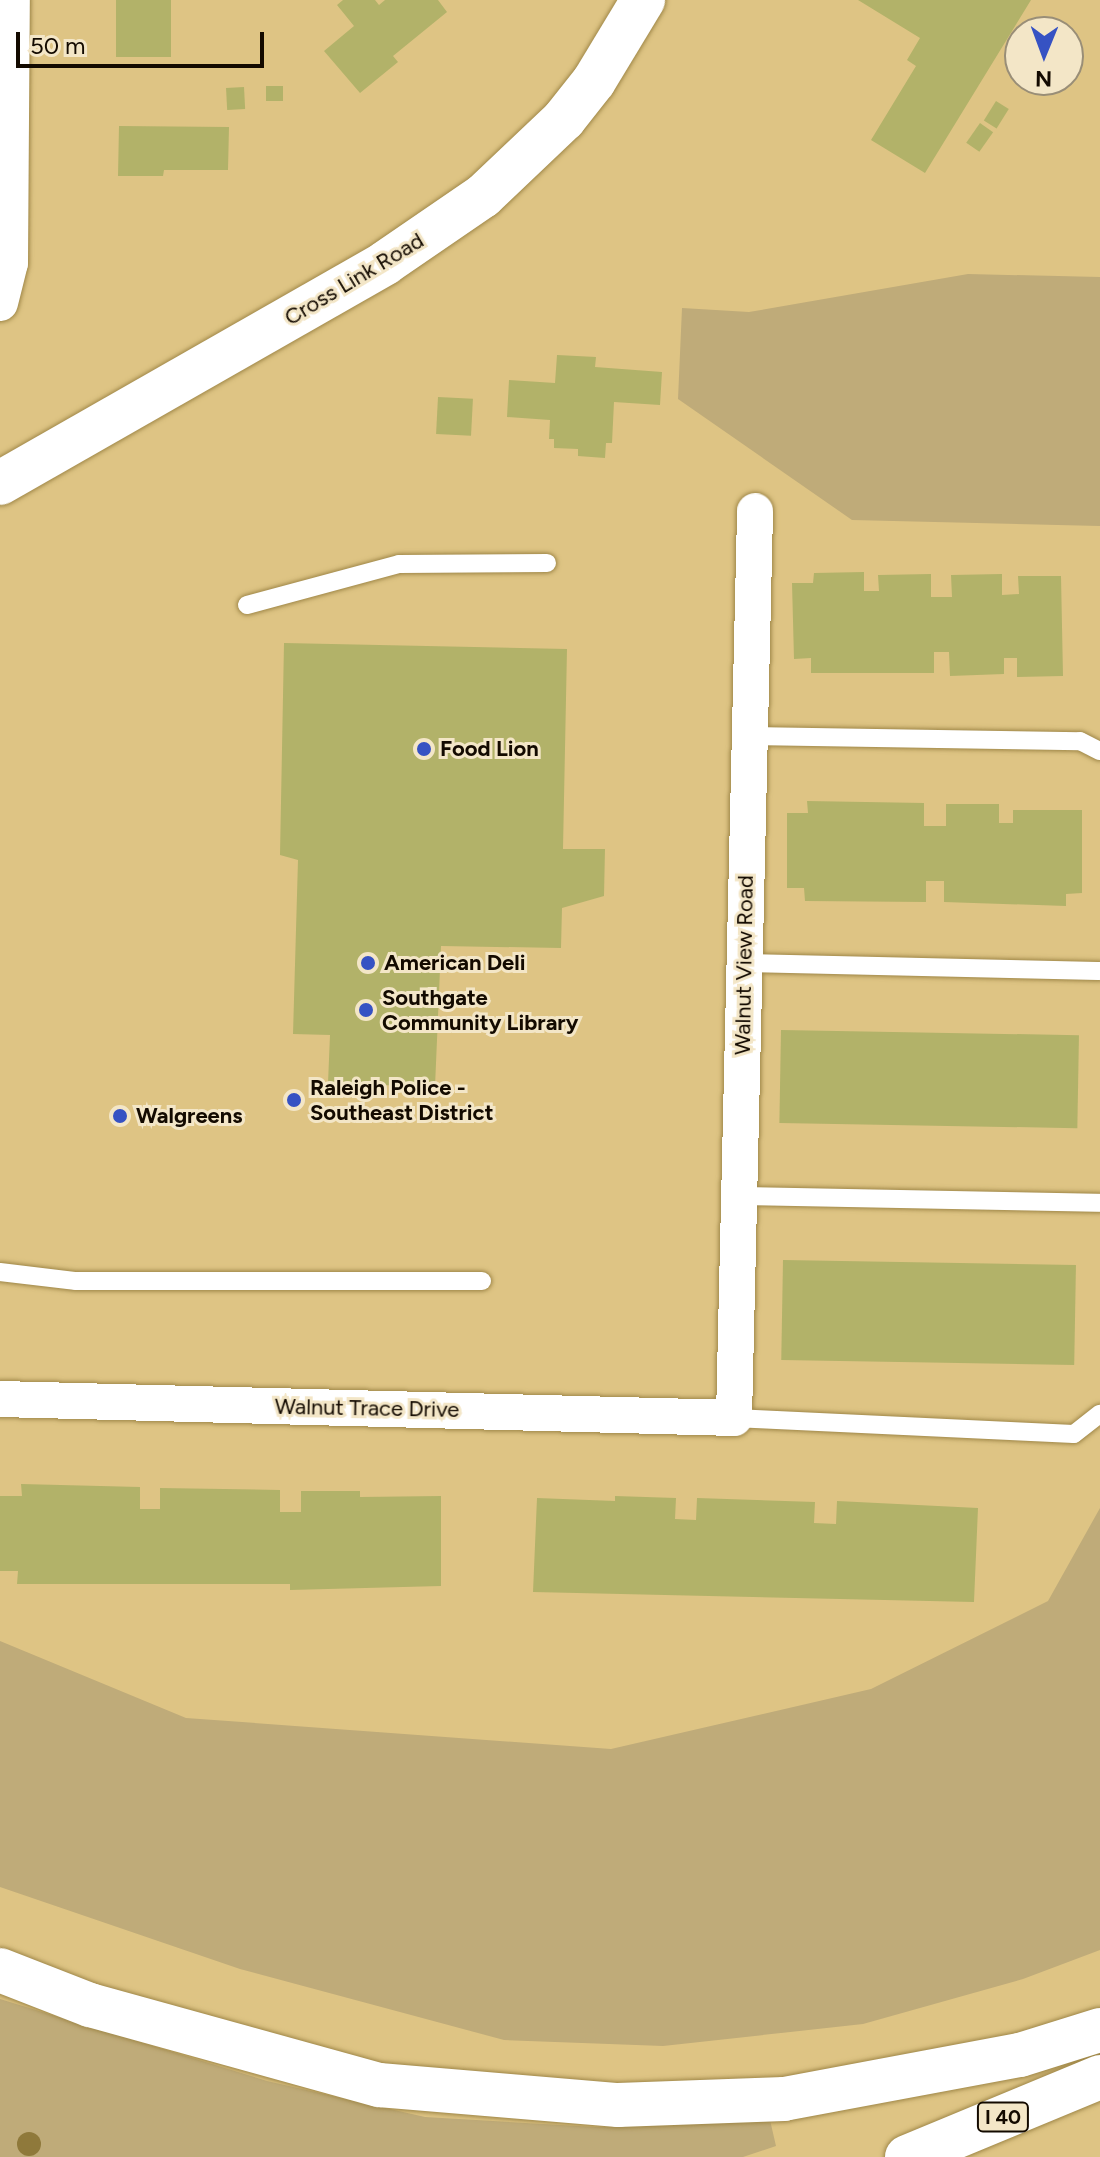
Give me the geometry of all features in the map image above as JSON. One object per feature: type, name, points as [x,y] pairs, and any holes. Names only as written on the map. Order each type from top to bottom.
[{"type":"main road","name":"Cross Link Road","points":[[0,483],[385,263],[483,196],[564,119],[594,81],[643,0]]},
{"type":"main road","points":[[0,1970],[90,2005],[379,2085],[618,2105],[784,2099],[1020,2055],[1100,2030]]},
{"type":"main road","name":"I 40","points":[[907,2157],[1100,2077]]},
{"type":"street","points":[[0,303],[10,263],[12,0]]},
{"type":"street","name":"Walnut View Road","points":[[734,1418],[755,511]]},
{"type":"street","name":"Walnut Trace Drive","points":[[0,1399],[734,1418]]},
{"type":"lane","points":[[247,605],[399,564],[547,563]]},
{"type":"lane","points":[[750,736],[1080,741],[1100,751]]},
{"type":"lane","points":[[744,963],[1100,971]]},
{"type":"lane","points":[[739,1196],[1100,1203]]},
{"type":"lane","points":[[0,1272],[76,1281],[482,1281]]},
{"type":"lane","points":[[734,1418],[1074,1434],[1100,1414]]},
{"type":"shaded area","points":[[968,274],[1100,277],[1100,526],[852,520],[678,399],[682,308],[749,312]]},
{"type":"shaded area","points":[[1100,1508],[1100,1950],[1023,1979],[863,2024],[663,2046],[504,2040],[240,1969],[0,1887],[0,1641],[186,1718],[611,1749],[871,1689],[1048,1601]]},
{"type":"shaded area","points":[[0,1999],[267,2081],[425,2117],[595,2127],[770,2120],[776,2146],[743,2157],[0,2157]]},
{"type":"building","points":[[116,0],[171,0],[171,57],[116,57]]},
{"type":"building","points":[[343,0],[375,0],[379,5],[385,0],[438,0],[447,12],[393,56],[398,62],[360,93],[324,51],[354,26],[337,5]]},
{"type":"building","points":[[858,0],[1031,0],[1021,16],[1004,16],[1004,44],[925,173],[871,140],[916,66],[907,60],[920,38]]},
{"type":"building","points":[[266,86],[283,86],[283,101],[266,101]]},
{"type":"building","points":[[244,87],[245,109],[227,110],[226,88]]},
{"type":"building","points":[[996,101],[1009,109],[997,128],[984,121]]},
{"type":"building","points":[[980,123],[993,132],[979,152],[966,143]]},
{"type":"building","points":[[119,126],[229,127],[228,170],[164,170],[163,176],[118,176]]},
{"type":"building","points":[[557,355],[596,357],[595,367],[662,372],[660,405],[614,402],[612,443],[606,443],[605,458],[578,456],[578,449],[554,448],[554,439],[549,439],[550,420],[507,417],[509,380],[555,383]]},
{"type":"building","points":[[438,397],[473,399],[471,436],[436,434]]},
{"type":"building","points":[[864,572],[864,591],[879,591],[878,575],[931,574],[931,597],[952,597],[951,575],[1002,574],[1002,595],[1019,594],[1018,576],[1061,576],[1063,676],[1017,677],[1017,658],[1004,658],[1004,674],[950,676],[949,652],[934,652],[934,673],[811,673],[811,658],[794,659],[792,583],[813,583],[814,573]]},
{"type":"building","name":"Food Lion","points":[[284,643],[567,649],[563,849],[605,849],[604,896],[562,908],[561,948],[441,946],[435,1087],[328,1083],[330,1035],[293,1034],[298,860],[280,855]]},
{"type":"building","points":[[807,801],[924,803],[924,826],[946,826],[946,804],[999,804],[999,823],[1013,823],[1013,810],[1082,810],[1082,893],[1066,894],[1066,906],[944,902],[944,881],[926,881],[926,902],[805,901],[804,888],[787,888],[787,813],[808,813]]},
{"type":"building","points":[[781,1030],[1079,1035],[1077,1128],[779,1123]]},
{"type":"building","points":[[783,1260],[1076,1265],[1074,1365],[781,1360]]},
{"type":"building","points":[[21,1484],[140,1487],[140,1509],[160,1509],[160,1488],[280,1490],[280,1512],[301,1512],[301,1491],[360,1491],[360,1497],[441,1496],[441,1586],[290,1590],[290,1584],[17,1584],[18,1571],[0,1571],[0,1496],[22,1496]]},
{"type":"building","points":[[615,1496],[676,1498],[675,1519],[696,1520],[697,1498],[815,1502],[814,1523],[836,1524],[837,1501],[978,1508],[974,1602],[533,1592],[537,1498],[615,1501]]},
{"type":"place","name":"Food Lion","points":[[424,749]]},
{"type":"place","name":"American Deli","points":[[368,963]]},
{"type":"place","name":"Southgate Community Library","points":[[366,1010]]},
{"type":"place","name":"Raleigh Police - Southeast District","points":[[294,1100]]},
{"type":"place","name":"Walgreens","points":[[120,1116]]}]
